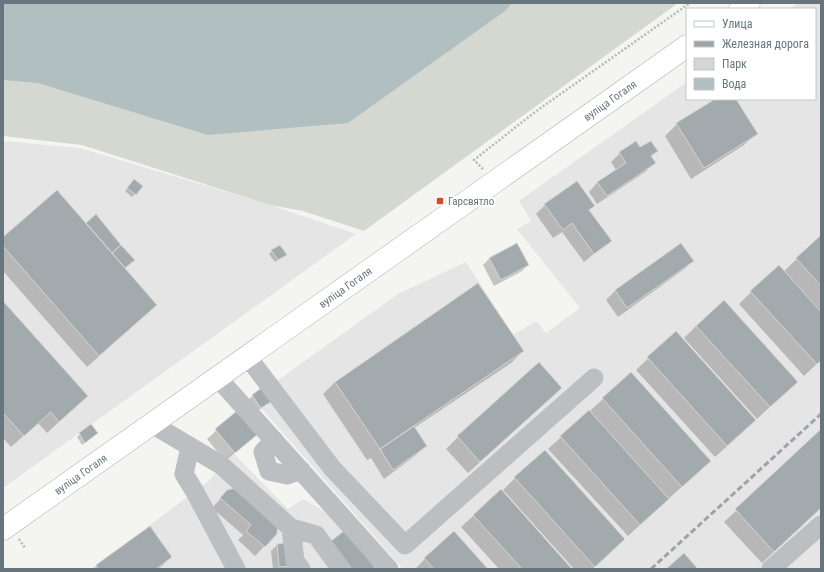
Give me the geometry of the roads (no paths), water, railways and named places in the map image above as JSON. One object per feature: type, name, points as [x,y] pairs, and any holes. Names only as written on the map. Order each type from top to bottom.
[{"type":"main road","name":"вуліца Гогаля","points":[[3,529],[686,47]]},
{"type":"lane","points":[[247,356],[332,468],[405,545],[594,378]]},
{"type":"lane","points":[[217,377],[389,569]]},
{"type":"lane","points":[[152,424],[221,465],[291,528],[316,535],[341,569]]},
{"type":"lane","points":[[274,440],[263,452],[269,471],[287,475],[301,470]]},
{"type":"lane","points":[[190,446],[184,474],[196,492],[236,569]]},
{"type":"lane","points":[[771,569],[821,524]]},
{"type":"lane","points":[[291,528],[295,561],[301,569]]},
{"type":"water","points":[[3,3],[512,3],[505,11],[348,123],[208,135],[38,83],[3,80]]},
{"type":"railway","points":[[651,569],[821,414]]},
{"type":"place","name":"Гарсвятло","points":[[440,201]]}]
